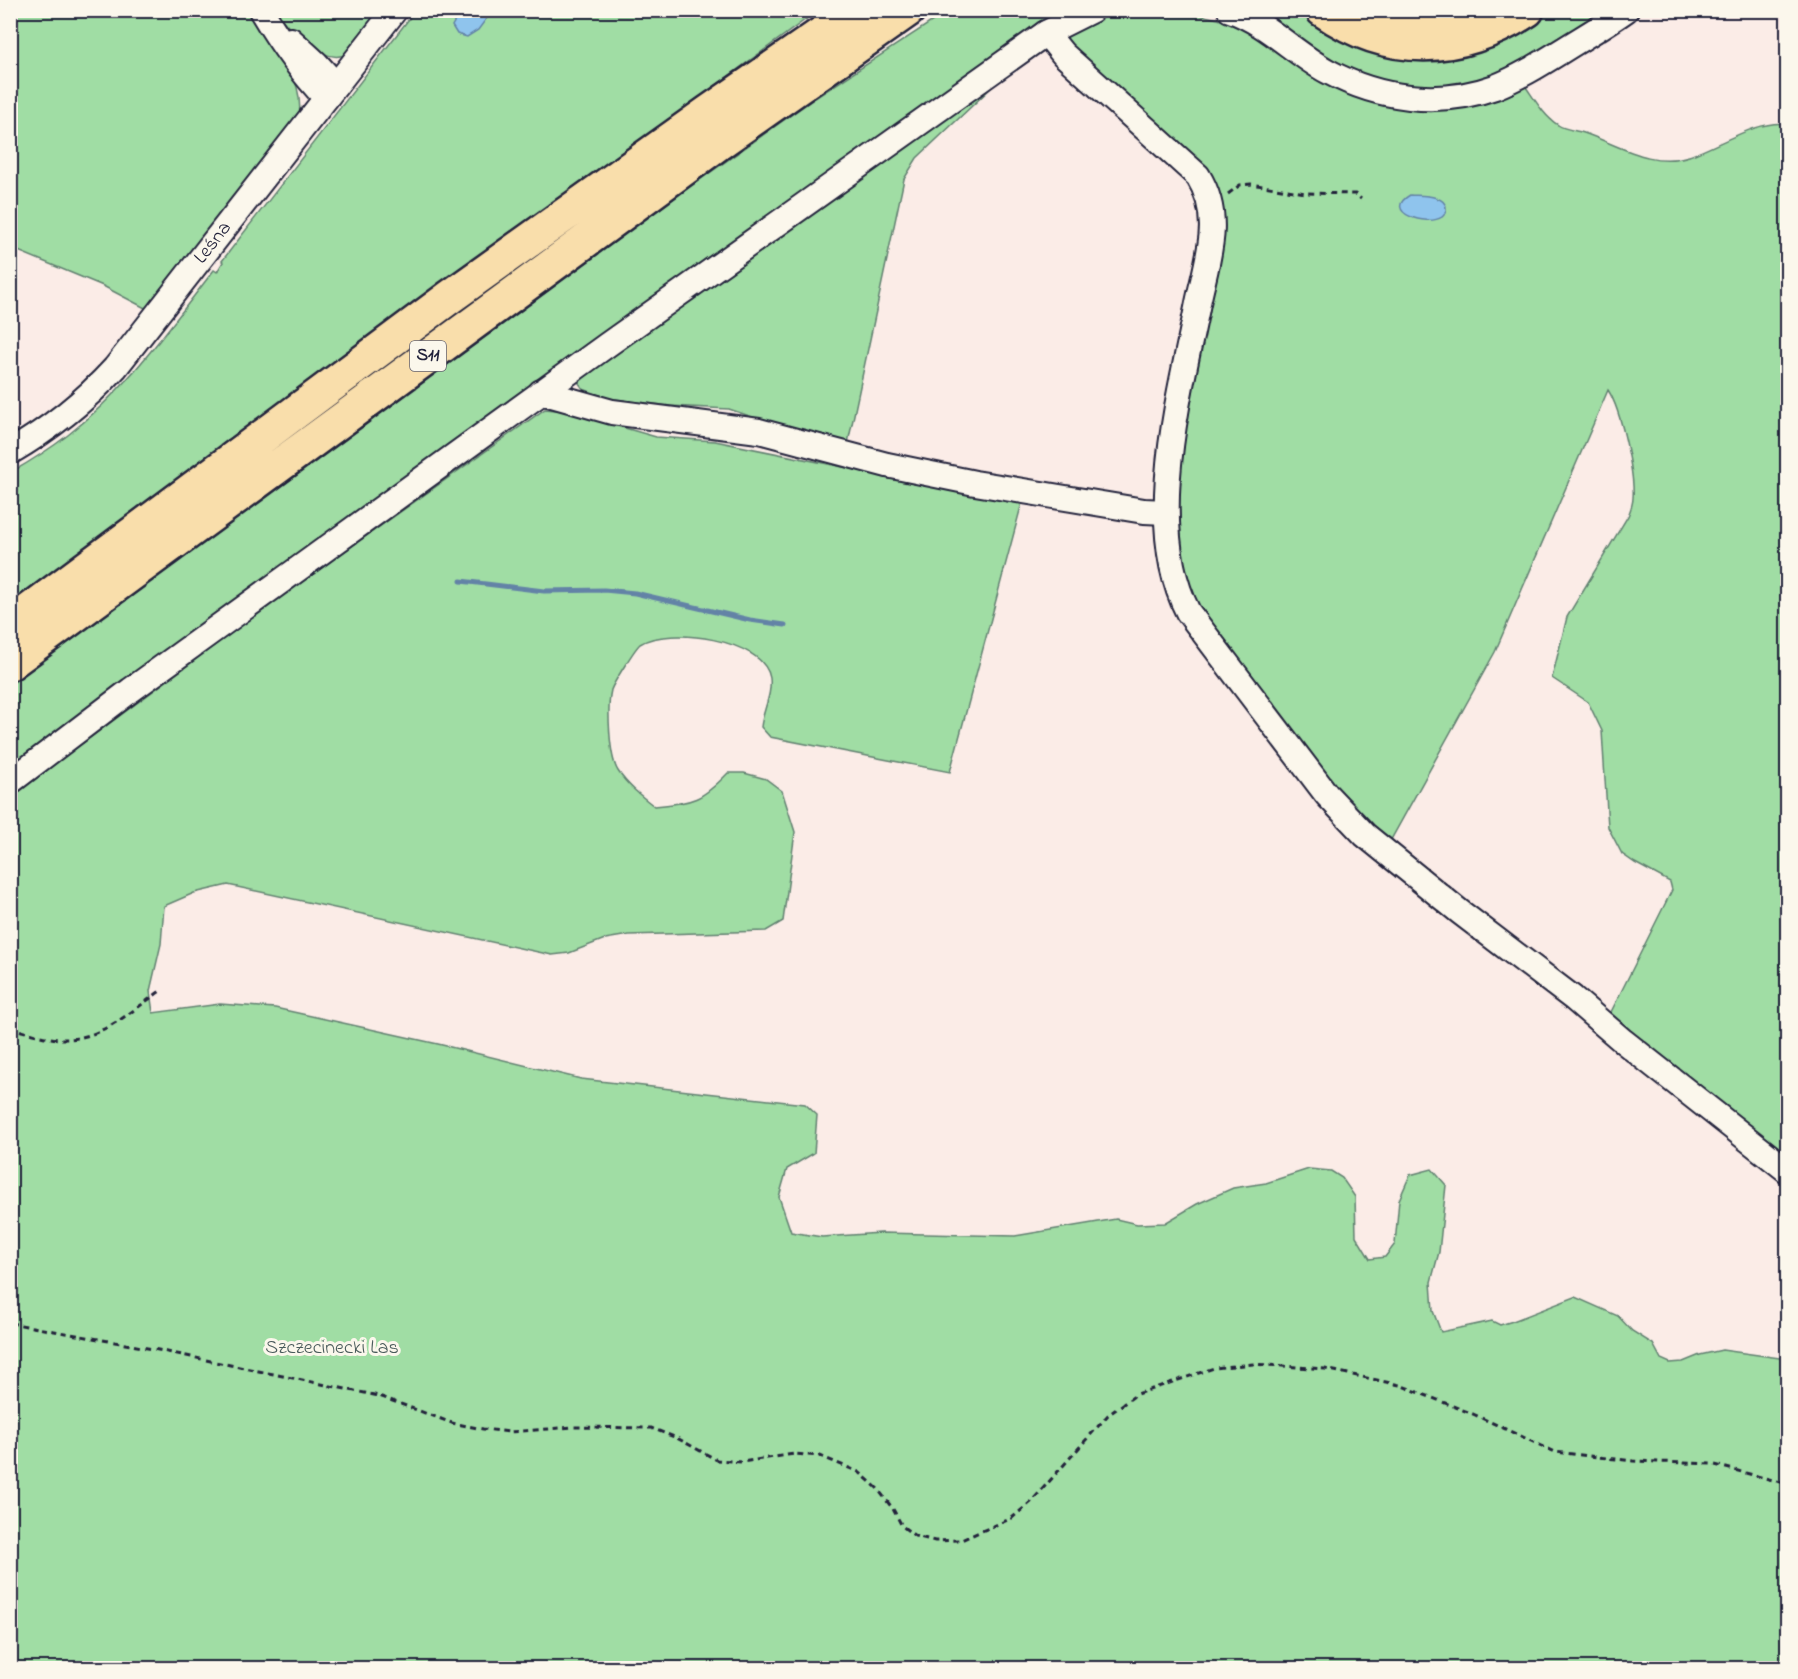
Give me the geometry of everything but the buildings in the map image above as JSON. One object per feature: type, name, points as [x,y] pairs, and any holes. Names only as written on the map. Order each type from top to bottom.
[{"type":"highway","name":"S11","points":[[10,625],[450,297],[700,118],[856,10]]},
{"type":"highway","name":"S11","points":[[10,663],[713,146],[908,10]]},
{"type":"highway","points":[[1323,10],[1343,24],[1374,37],[1402,43],[1428,44],[1453,42],[1479,36],[1504,25],[1527,10]]},
{"type":"highway","points":[[1383,10],[1406,16],[1438,17],[1468,10]]},
{"type":"street","points":[[261,10],[316,63],[331,92]]},
{"type":"street","name":"Leśna","points":[[10,452],[37,437],[74,409],[115,368],[395,10]]},
{"type":"street","points":[[10,782],[131,690],[541,392],[1046,33],[1092,10]]},
{"type":"street","points":[[1230,10],[1242,14],[1273,33],[1325,70],[1356,85],[1385,94],[1415,98],[1461,96],[1495,87],[1527,72],[1626,10]]},
{"type":"street","points":[[1046,33],[1063,54],[1198,176],[1211,204],[1213,231],[1176,421],[1166,512],[1173,578],[1188,612],[1327,795],[1365,835],[1460,912],[1540,972],[1729,1127],[1788,1171]]},
{"type":"street","points":[[541,392],[612,412],[759,431],[887,465],[975,483],[1144,511],[1166,512]]},
{"type":"path","points":[[1211,204],[1240,185],[1251,184],[1305,193],[1355,194],[1361,199]]},
{"type":"path","points":[[10,1028],[67,1040],[88,1035],[110,1025],[162,990]]},
{"type":"path","points":[[10,1323],[153,1349],[379,1396],[452,1423],[483,1429],[510,1432],[573,1426],[651,1428],[677,1438],[717,1460],[742,1462],[794,1454],[820,1456],[859,1472],[877,1488],[893,1509],[902,1526],[915,1536],[935,1541],[961,1540],[1012,1518],[1031,1502],[1108,1415],[1137,1394],[1214,1368],[1253,1364],[1324,1369],[1400,1385],[1473,1414],[1555,1452],[1633,1461],[1711,1464],[1788,1484]]},
{"type":"green space","points":[[10,11],[248,11],[276,47],[292,73],[300,102],[299,117],[147,309],[103,286],[11,248]]},
{"type":"green space","points":[[275,11],[384,11],[351,51],[337,56],[327,55],[307,44]]},
{"type":"green space","points":[[415,11],[817,11],[11,604],[10,473],[68,435],[128,378],[214,270],[217,272],[222,261]]},
{"type":"green space","points":[[948,11],[1072,11],[120,684],[11,765],[10,685],[687,189],[815,98]]},
{"type":"green space","points":[[1126,11],[1182,11],[1218,19],[1246,29],[1317,74],[1487,101],[1526,87],[1544,112],[1561,127],[1584,133],[1648,157],[1675,159],[1689,156],[1750,130],[1775,124],[1787,124],[1787,1162],[1608,1018],[1672,890],[1670,882],[1622,854],[1608,827],[1602,731],[1588,702],[1552,678],[1567,617],[1628,516],[1633,503],[1632,474],[1626,442],[1618,412],[1608,390],[1495,652],[1388,845],[1351,812],[1190,595],[1174,502],[1219,211],[1065,40],[1070,33],[1084,23]]},
{"type":"green space","points":[[1255,11],[1308,11],[1316,18],[1526,24],[1544,11],[1613,11],[1519,68],[1447,91],[1383,83],[1330,64]]},
{"type":"green space","points":[[1011,69],[917,158],[904,179],[848,443],[770,423],[729,409],[670,406],[607,398],[583,389],[579,383],[590,370]]},
{"type":"green space","name":"Szczecinecki Las","points":[[545,409],[566,411],[656,437],[715,441],[971,493],[1023,499],[950,772],[770,737],[761,727],[770,691],[770,678],[764,665],[751,654],[734,645],[713,640],[671,636],[653,639],[637,647],[611,690],[610,732],[618,771],[630,786],[654,806],[695,799],[710,790],[728,773],[744,773],[766,779],[782,791],[795,832],[783,921],[766,931],[629,935],[605,939],[569,953],[552,955],[228,885],[194,893],[164,906],[161,944],[150,991],[153,1013],[220,1004],[275,1008],[581,1079],[805,1104],[817,1115],[814,1153],[787,1169],[779,1197],[791,1232],[822,1237],[881,1233],[1015,1236],[1116,1219],[1137,1224],[1165,1223],[1197,1204],[1233,1188],[1266,1183],[1309,1169],[1331,1171],[1342,1178],[1355,1197],[1356,1236],[1370,1259],[1385,1257],[1395,1244],[1399,1200],[1410,1175],[1432,1169],[1446,1185],[1439,1252],[1431,1282],[1433,1311],[1441,1332],[1492,1321],[1500,1325],[1575,1297],[1618,1316],[1632,1331],[1653,1344],[1661,1359],[1670,1363],[1683,1362],[1722,1350],[1787,1359],[1787,1668],[16,1668],[10,1644],[10,797],[265,608]]},
{"type":"water","points":[[461,10],[492,11],[478,30],[467,37],[457,34],[452,26]]},
{"type":"water","points":[[1410,195],[1438,198],[1445,204],[1445,214],[1435,220],[1410,216],[1403,212],[1401,207],[1402,201]]},
{"type":"waterway","points":[[461,581],[544,591],[604,590],[635,593],[750,620],[785,625]]}]
